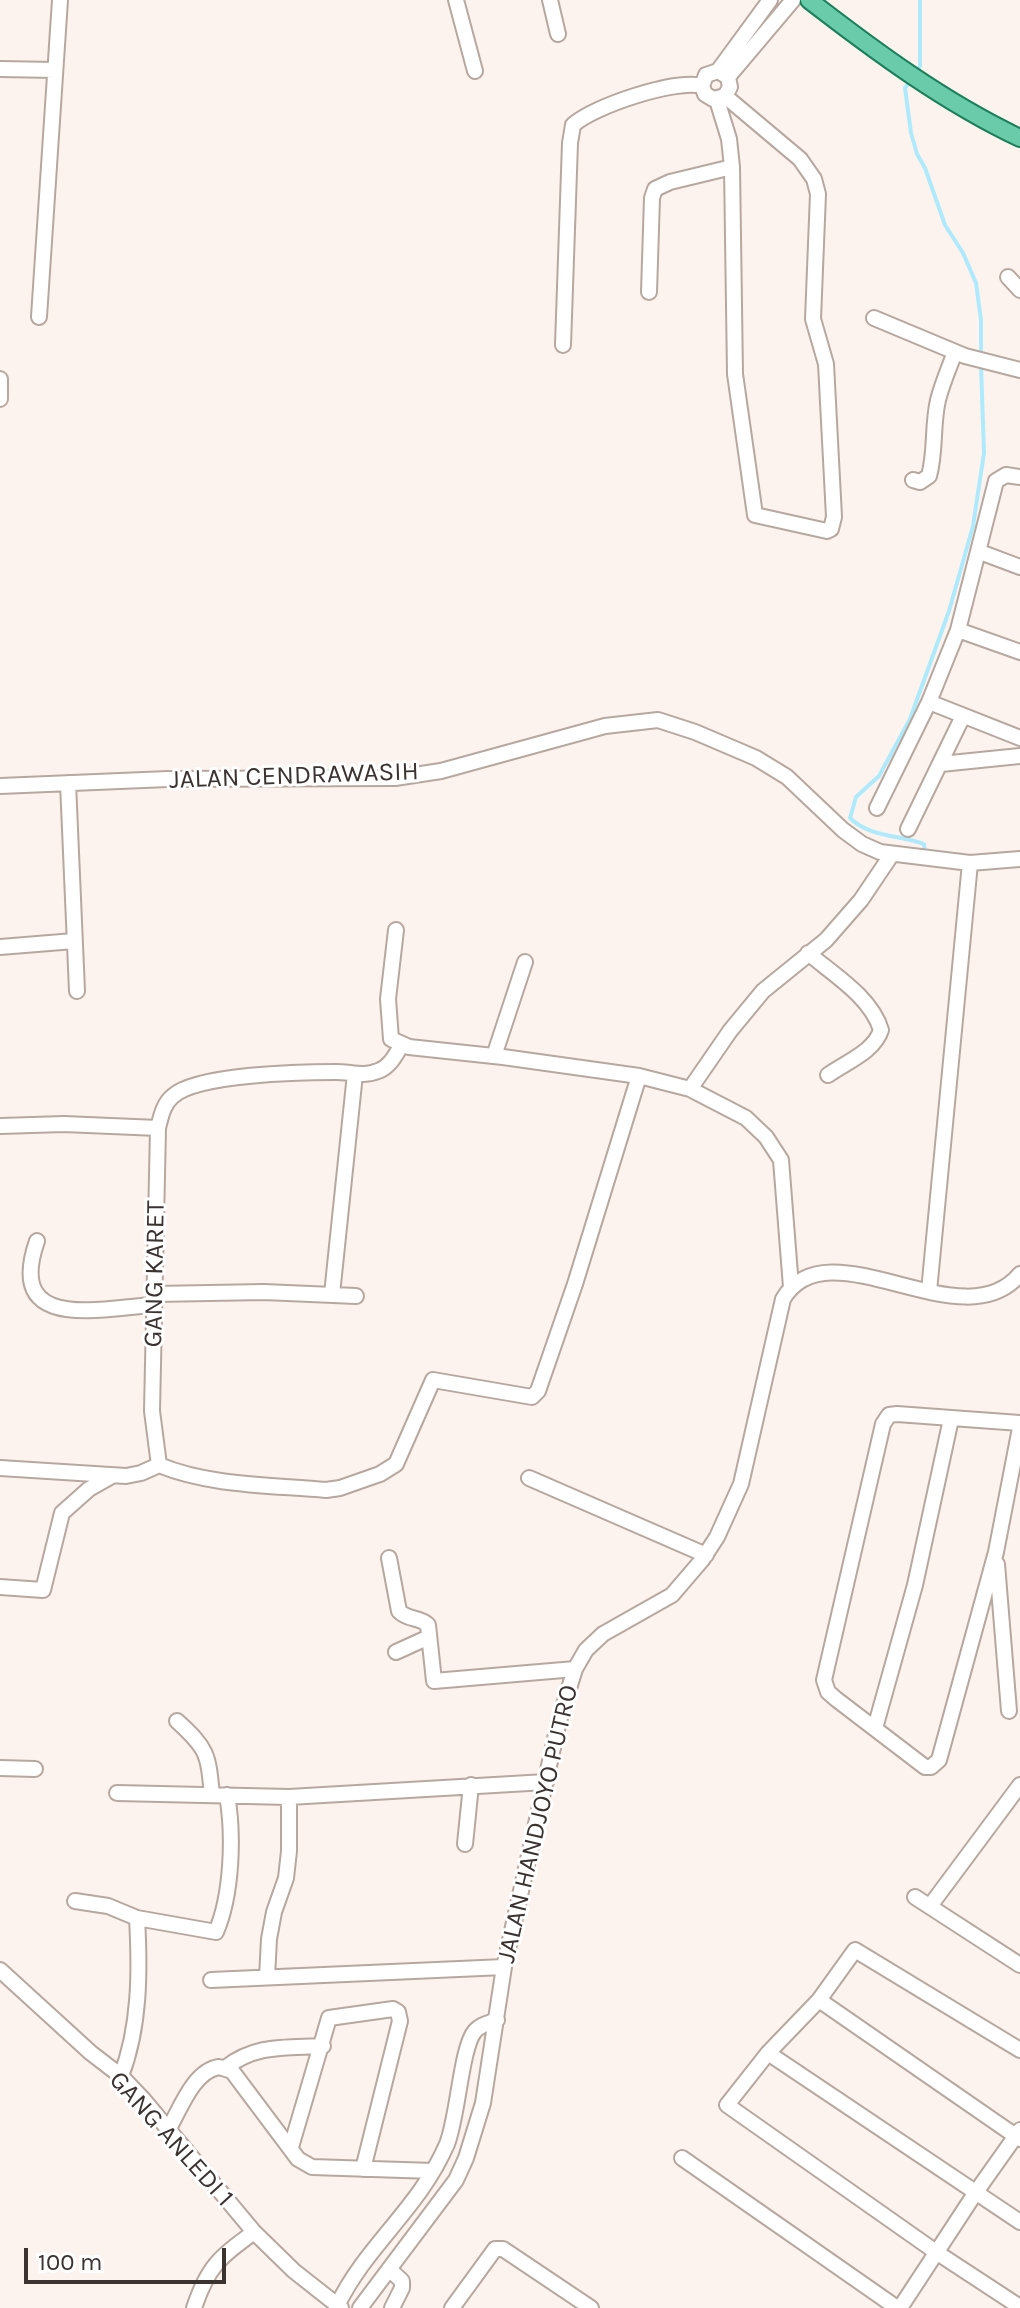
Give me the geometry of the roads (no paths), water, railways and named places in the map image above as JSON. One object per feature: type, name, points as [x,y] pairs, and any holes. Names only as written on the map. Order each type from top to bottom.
[{"type":"main road","points":[[809,0],[954,102],[1020,138]]},
{"type":"street","points":[[39,317],[60,0]]},
{"type":"street","points":[[456,0],[475,71]]},
{"type":"street","points":[[550,0],[558,34]]},
{"type":"street","points":[[723,74],[770,0]]},
{"type":"street","points":[[702,86],[706,75],[723,74],[793,0]]},
{"type":"street","points":[[0,69],[55,70]]},
{"type":"street","points":[[721,98],[730,87],[723,74]]},
{"type":"street","points":[[563,345],[573,125],[593,112],[659,90],[693,84],[702,86],[709,98],[721,98],[808,167],[818,194],[813,319],[826,364],[834,517],[831,529],[827,531],[755,515],[735,374],[732,167],[721,98]]},
{"type":"street","points":[[649,292],[652,198],[655,189],[670,182],[732,167]]},
{"type":"street","points":[[1008,277],[1020,290]]},
{"type":"street","points":[[874,318],[955,352],[1020,370]]},
{"type":"street","points":[[913,480],[920,482],[929,476],[938,399],[955,352]]},
{"type":"street","points":[[0,380],[0,399]]},
{"type":"street","points":[[877,808],[929,702],[958,630],[996,481],[1006,475],[1020,477]]},
{"type":"street","points":[[980,552],[1020,567]]},
{"type":"street","points":[[958,630],[1020,652]]},
{"type":"street","points":[[929,702],[1020,738]]},
{"type":"street","points":[[908,829],[963,716]]},
{"type":"street","name":"JALAN CENDRAWASIH","points":[[0,786],[395,778],[441,771],[605,726],[658,720],[756,758],[787,777],[862,844],[892,854],[970,863],[1020,859]]},
{"type":"street","points":[[941,764],[1020,756]]},
{"type":"street","points":[[68,783],[77,991]]},
{"type":"street","points":[[690,1089],[730,1031],[763,991],[826,940],[861,900],[892,854]]},
{"type":"street","points":[[929,1291],[970,863]]},
{"type":"street","points":[[396,930],[388,999],[397,1042],[639,1076],[690,1089],[746,1118],[766,1137],[781,1160],[791,1287],[809,1277],[837,1272],[929,1291],[980,1296],[1003,1288],[1020,1274]]},
{"type":"street","points":[[0,947],[74,941]]},
{"type":"street","points":[[808,953],[853,991],[871,1011],[881,1030],[878,1039],[866,1051],[828,1075]]},
{"type":"street","points":[[494,1056],[525,962]]},
{"type":"street","name":"GANG KARET","points":[[159,1465],[152,1411],[158,1128],[163,1109],[174,1095],[214,1081],[290,1073],[366,1075],[381,1071],[388,1065],[397,1042]]},
{"type":"street","points":[[332,1294],[355,1074]]},
{"type":"street","points":[[0,1468],[112,1476],[141,1473],[159,1465],[181,1474],[211,1480],[326,1490],[340,1488],[396,1464],[433,1380],[532,1397],[538,1391],[575,1284],[639,1076]]},
{"type":"street","points":[[0,1126],[64,1124],[158,1128]]},
{"type":"street","points":[[37,1241],[29,1264],[30,1275],[35,1289],[55,1309],[84,1312],[154,1299],[356,1296]]},
{"type":"street","name":"JALAN HANDJOYO PUTRO","points":[[360,2308],[456,2180],[466,2158],[483,2103],[504,1967],[559,1721],[575,1669],[586,1650],[603,1634],[672,1595],[706,1555],[730,1512],[741,1484],[783,1299],[791,1287]]},
{"type":"street","points":[[897,1414],[1020,1426],[996,1552],[936,1765],[925,1767],[836,1699],[828,1692],[824,1680],[883,1424],[889,1415],[897,1414]]},
{"type":"street","points":[[875,1728],[915,1585],[951,1419]]},
{"type":"street","points":[[0,1587],[43,1590],[62,1513],[89,1489],[112,1476]]},
{"type":"street","points":[[529,1478],[706,1555]]},
{"type":"street","points":[[996,1552],[1009,1711]]},
{"type":"street","points":[[389,1558],[399,1611],[404,1616],[426,1623],[434,1681],[575,1669]]},
{"type":"street","points":[[396,1652],[429,1637]]},
{"type":"street","points":[[75,1901],[108,1906],[137,1918],[216,1932],[222,1919],[232,1852],[231,1818],[203,1746],[177,1721]]},
{"type":"street","points":[[0,1768],[35,1769]]},
{"type":"street","points":[[117,1793],[289,1797],[546,1782]]},
{"type":"street","points":[[465,1844],[471,1785]]},
{"type":"street","points":[[930,1906],[1020,1785]]},
{"type":"street","points":[[267,1977],[266,1962],[272,1925],[286,1878],[289,1797]]},
{"type":"street","points":[[915,1897],[1020,1965]]},
{"type":"street","points":[[121,2076],[135,2033],[139,1950],[137,1918]]},
{"type":"street","points":[[1020,2050],[855,1950],[819,2000],[768,2053],[728,2101],[728,2107],[1020,2307]]},
{"type":"street","points":[[211,1980],[504,1967]]},
{"type":"street","name":"GANG ANLEDI 1","points":[[0,1970],[91,2053],[121,2076],[254,2232],[339,2307]]},
{"type":"street","points":[[682,2158],[898,2308],[976,2192],[1019,2135],[819,2000]]},
{"type":"street","points":[[291,2147],[329,2018],[393,2009],[398,2012],[400,2021],[363,2169]]},
{"type":"street","points":[[339,2307],[350,2278],[423,2190],[447,2143],[454,2121],[467,2045],[480,2027],[497,2020]]},
{"type":"street","points":[[225,2068],[247,2053],[323,2046]]},
{"type":"street","points":[[768,2053],[1020,2222]]},
{"type":"street","points":[[168,2130],[204,2074],[212,2068],[225,2068],[232,2071],[298,2159],[312,2167],[433,2171]]},
{"type":"street","points":[[194,2308],[195,2285],[223,2255],[254,2232]]},
{"type":"street","points":[[459,2306],[490,2254],[495,2249],[503,2249],[591,2308]]},
{"type":"street","points":[[389,2269],[402,2281],[402,2288],[392,2308]]},
{"type":"waterway","points":[[917,71],[920,66],[920,0]]},
{"type":"waterway","points":[[912,79],[905,88],[911,133],[945,225],[963,253],[976,283],[981,320],[981,357]]},
{"type":"waterway","points":[[925,852],[924,844],[866,829],[850,818],[856,797],[879,776],[910,719],[949,611],[973,526],[984,453],[981,365]]}]
